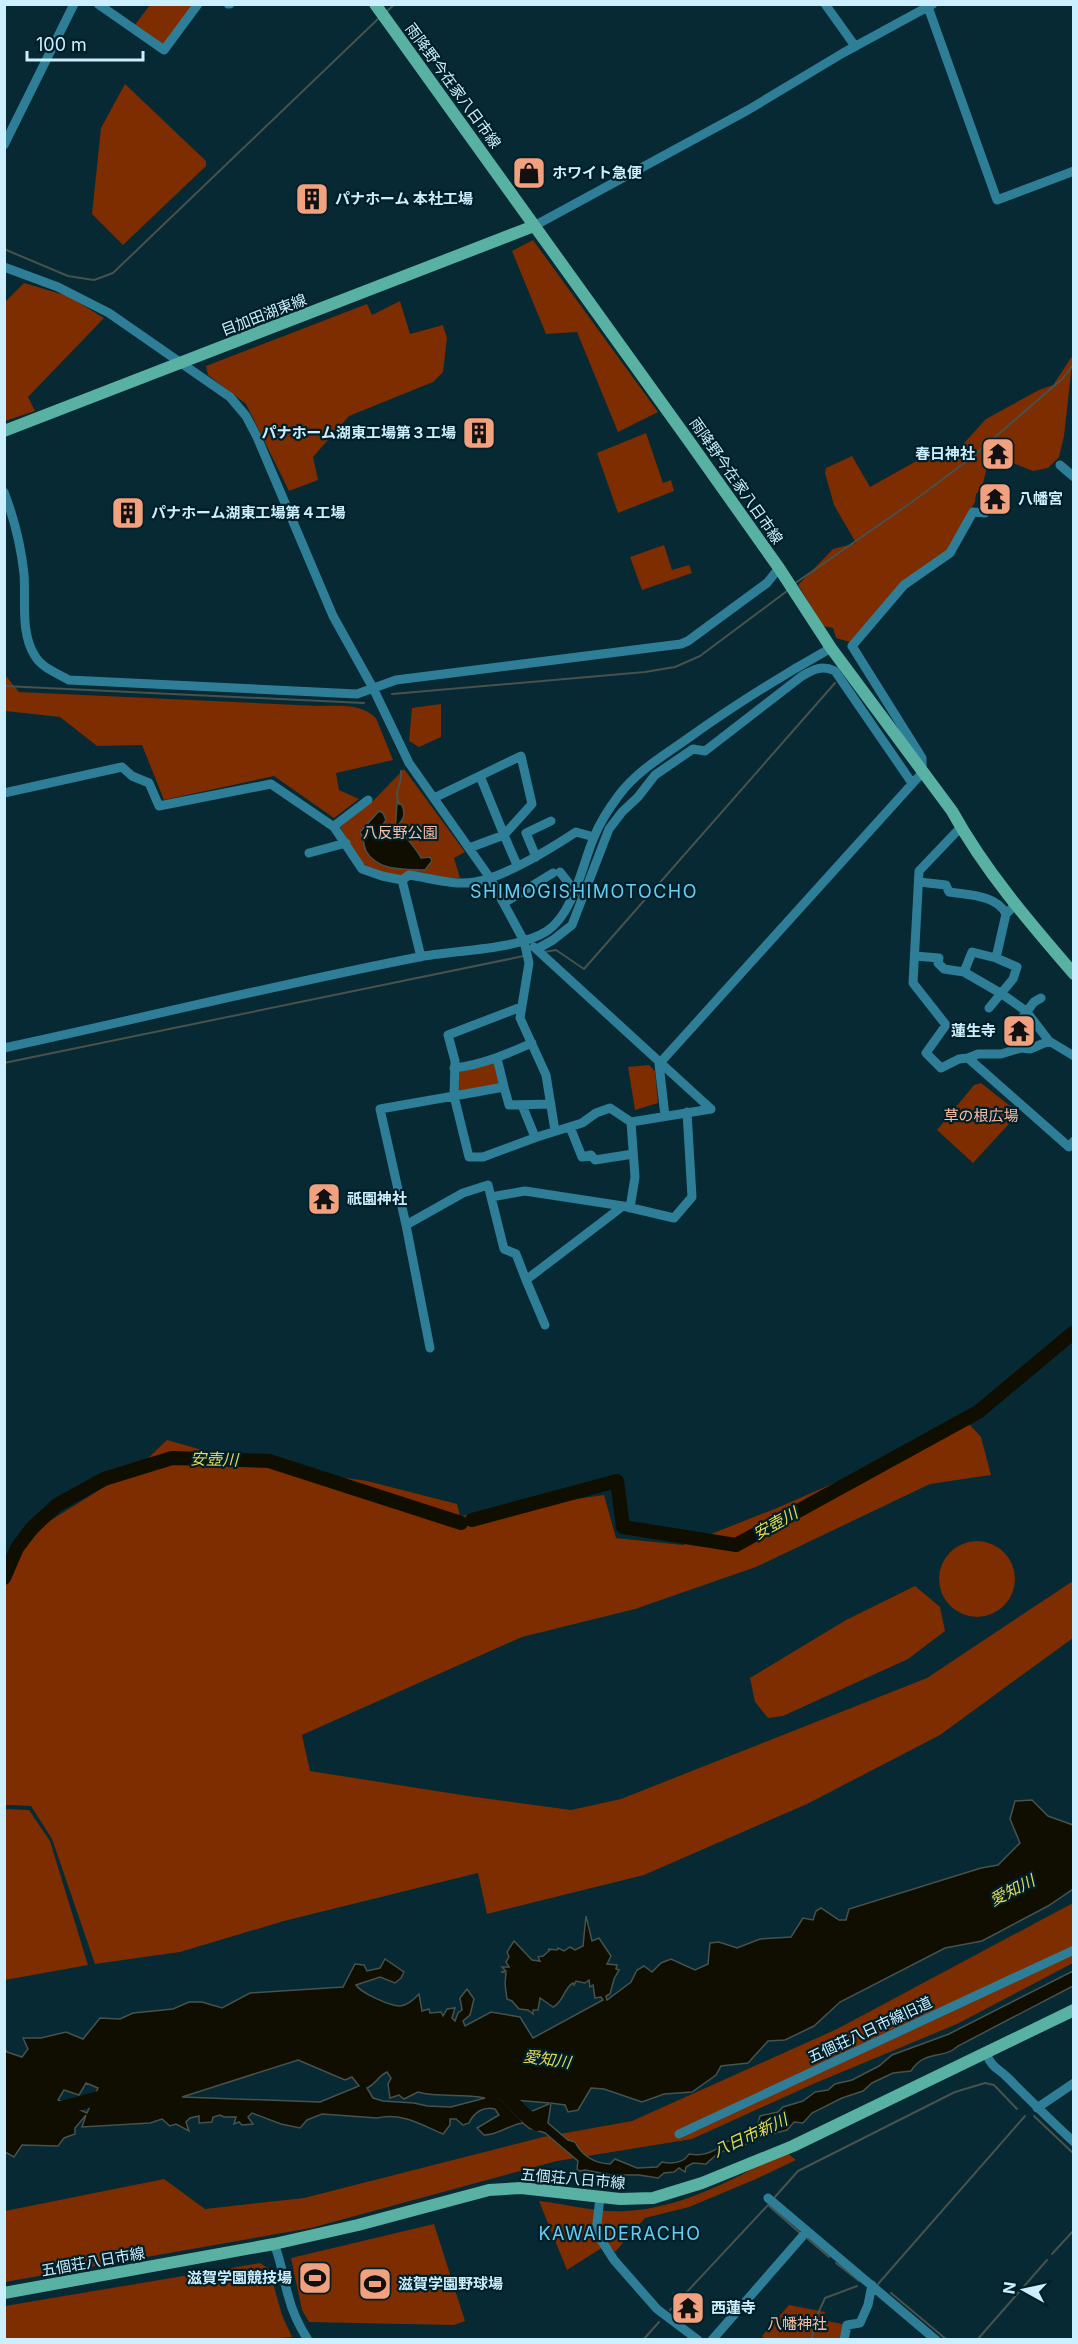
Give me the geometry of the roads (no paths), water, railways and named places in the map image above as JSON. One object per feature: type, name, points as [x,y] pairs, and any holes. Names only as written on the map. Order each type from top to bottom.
[{"type":"main road","name":"雨降野今在家八日市線","points":[[375,6],[779,568],[831,648],[952,811],[1010,909],[1074,974]]},
{"type":"main road","name":"目加田湖東線","points":[[4,431],[534,226]]},
{"type":"main road","name":"五個荘八日市線","points":[[4,2293],[274,2244],[358,2225],[489,2190],[521,2188],[620,2199],[652,2198],[702,2183],[793,2146],[1074,2010]]},
{"type":"street","points":[[4,145],[74,4]]},
{"type":"street","points":[[98,4],[164,50],[198,4]]},
{"type":"street","points":[[825,4],[855,46]]},
{"type":"street","points":[[534,226],[748,110],[855,46],[930,6],[997,200],[1074,171]]},
{"type":"street","points":[[4,267],[58,287],[93,304],[230,397],[246,416],[258,437],[333,616],[373,688],[409,763],[490,878],[524,941],[529,963],[520,1018],[546,1075],[555,1131]]},
{"type":"street","points":[[1060,465],[1074,477]]},
{"type":"street","points":[[4,492],[14,518],[24,572],[29,644],[35,657],[43,665],[69,680],[357,693],[396,680],[681,644],[688,642],[768,583],[779,568]]},
{"type":"street","points":[[665,1116],[659,1064],[922,773],[922,758],[852,646],[904,585],[950,553],[972,512],[985,513]]},
{"type":"street","points":[[4,1048],[421,957],[524,941],[546,932],[560,920],[568,907],[594,837],[619,795],[640,772],[724,712],[788,671],[831,648]]},
{"type":"street","points":[[537,949],[572,925],[609,829],[655,775],[693,749],[705,751],[802,675],[827,667],[835,671],[912,783]]},
{"type":"street","points":[[434,798],[521,756],[531,804],[504,835],[469,848]]},
{"type":"street","points":[[4,793],[122,767],[132,776],[148,783],[159,806],[271,784],[334,826],[362,869],[402,880],[409,875],[466,883],[490,878],[536,856],[576,832],[594,837]]},
{"type":"street","points":[[480,776],[518,865]]},
{"type":"street","points":[[334,826],[368,800]]},
{"type":"street","points":[[536,856],[526,833],[551,821]]},
{"type":"street","points":[[961,827],[919,872],[913,982],[946,1025],[926,1053],[940,1068],[959,1059],[978,1054],[1001,1054],[1021,1048],[1030,1049],[1049,1041]]},
{"type":"street","points":[[309,853],[346,843]]},
{"type":"street","points":[[504,903],[556,872],[574,890]]},
{"type":"street","points":[[402,880],[421,957]]},
{"type":"street","points":[[919,882],[946,885],[949,892],[991,899],[1010,909],[996,958]]},
{"type":"street","points":[[521,1007],[448,1035],[455,1061],[454,1096],[469,1157],[483,1157],[535,1137],[582,1124],[597,1113],[610,1108],[631,1122],[711,1109],[659,1064],[537,949],[524,941]]},
{"type":"street","points":[[964,972],[972,952],[996,958],[1017,967],[1013,979],[989,1008]]},
{"type":"street","points":[[915,956],[939,958],[938,963],[944,969],[964,972],[1002,994],[1026,1011],[1049,1041],[1074,1056]]},
{"type":"street","points":[[1013,1030],[1026,1011],[1041,998]]},
{"type":"street","points":[[454,1068],[468,1067],[497,1058],[532,1043]]},
{"type":"street","points":[[497,1058],[509,1105],[551,1104]]},
{"type":"street","points":[[969,1058],[1069,1147],[1074,1141]]},
{"type":"street","points":[[430,1348],[380,1108],[504,1087]]},
{"type":"street","points":[[522,1105],[535,1137]]},
{"type":"street","points":[[491,1197],[525,1191],[626,1207],[674,1218],[692,1197],[687,1112]]},
{"type":"street","points":[[526,1280],[626,1207],[635,1177],[631,1122]]},
{"type":"street","points":[[570,1127],[582,1157],[591,1155],[595,1160],[633,1154]]},
{"type":"street","points":[[406,1225],[463,1193],[488,1185],[504,1249],[516,1254],[545,1325]]},
{"type":"street","name":"五個荘八日市線旧道","points":[[679,2134],[1074,1950]]},
{"type":"street","points":[[986,2054],[992,2066],[1006,2076],[1074,2142]]},
{"type":"street","points":[[1037,2108],[1074,2083]]},
{"type":"street","points":[[600,2197],[596,2232],[614,2260],[657,2309],[698,2340]]},
{"type":"street","points":[[768,2198],[936,2340]]},
{"type":"street","points":[[712,2340],[807,2231]]},
{"type":"street","points":[[274,2244],[288,2297],[308,2340]]},
{"type":"street","points":[[844,2340],[847,2325],[860,2323],[868,2305],[872,2285]]},
{"type":"water","points":[[397,802],[404,810],[399,824],[403,833],[421,858],[430,857],[432,861],[425,870],[385,866],[377,863],[366,851],[360,832],[379,811],[383,813],[386,820],[379,831],[391,834],[395,832]]},
{"type":"water","points":[[1032,1800],[1048,1816],[1073,1825],[1073,1889],[1048,1906],[982,1941],[945,1948],[840,2002],[814,2026],[785,2040],[768,2041],[748,2063],[721,2066],[716,2075],[692,2092],[664,2094],[642,2102],[604,2089],[591,2088],[578,2110],[568,2112],[565,2105],[551,2103],[548,2123],[568,2140],[575,2142],[585,2155],[599,2162],[610,2164],[615,2159],[637,2168],[657,2167],[662,2162],[677,2162],[689,2154],[704,2154],[716,2149],[719,2147],[718,2143],[730,2141],[758,2124],[760,2116],[778,2112],[783,2107],[803,2101],[815,2092],[828,2090],[835,2084],[852,2080],[879,2066],[892,2055],[949,2034],[1073,1971],[1073,1986],[947,2053],[922,2060],[911,2071],[893,2073],[872,2083],[863,2091],[842,2098],[812,2113],[803,2123],[794,2122],[787,2130],[755,2138],[743,2146],[735,2147],[732,2151],[721,2152],[706,2164],[693,2163],[686,2167],[685,2172],[679,2168],[674,2172],[664,2173],[658,2178],[580,2171],[577,2169],[578,2161],[545,2133],[529,2128],[523,2123],[484,2135],[477,2128],[499,2115],[495,2109],[491,2108],[480,2111],[469,2123],[463,2125],[456,2119],[450,2119],[450,2125],[443,2134],[411,2120],[394,2117],[322,2114],[307,2120],[300,2128],[281,2124],[252,2113],[248,2117],[253,2124],[242,2125],[239,2122],[234,2124],[236,2117],[220,2115],[213,2117],[212,2122],[199,2123],[199,2116],[190,2118],[186,2122],[189,2131],[176,2124],[170,2126],[162,2119],[150,2123],[82,2127],[86,2115],[75,2128],[75,2134],[64,2138],[58,2146],[22,2145],[14,2157],[5,2152],[5,2049],[7,2052],[22,2057],[28,2049],[23,2038],[41,2038],[66,2032],[83,2039],[100,2018],[120,2019],[133,2013],[173,2009],[189,2002],[202,2002],[222,2008],[250,1993],[343,1987],[355,1964],[364,1965],[367,1971],[380,1968],[385,1959],[404,1972],[395,1983],[380,1977],[356,1985],[369,1995],[402,2006],[408,2004],[419,1994],[422,2011],[429,2009],[430,2013],[441,2012],[443,2016],[447,2009],[455,2008],[452,2018],[455,2021],[462,2010],[460,1998],[467,1989],[474,1999],[470,2015],[463,2021],[465,2026],[491,2012],[520,2017],[533,2038],[603,2000],[601,1997],[595,1998],[593,1985],[590,1987],[589,1980],[585,1983],[576,1981],[553,2007],[540,1998],[538,2010],[533,2010],[533,2014],[528,2010],[519,2009],[507,1999],[506,1973],[501,1972],[506,1971],[502,1967],[509,1967],[506,1962],[509,1957],[507,1952],[514,1941],[532,1960],[540,1961],[538,1957],[543,1956],[550,1950],[548,1949],[557,1950],[558,1948],[564,1951],[570,1947],[575,1950],[583,1946],[586,1916],[592,1941],[599,1938],[611,1956],[607,1964],[617,1965],[616,1969],[619,1970],[610,1994],[606,1996],[607,2000],[631,1982],[637,1970],[644,1966],[652,1972],[661,1963],[671,1959],[695,1970],[708,1964],[710,1943],[719,1942],[737,1948],[760,1939],[791,1937],[803,1918],[813,1920],[816,1911],[821,1908],[839,1920],[846,1920],[849,1909],[981,1868],[998,1865],[1020,1843],[1010,1819],[1015,1801]],"holes":[[[298,2060],[345,2080],[352,2077],[359,2086],[320,2102],[182,2097]],[[387,2072],[391,2078],[388,2084],[390,2098],[399,2095],[404,2099],[418,2092],[485,2098],[451,2107],[383,2101],[373,2098],[367,2088]],[[86,2083],[98,2088],[87,2113],[58,2100],[64,2090],[79,2095]],[[501,2099],[549,2103],[530,2112],[525,2110],[523,2122]]]},
{"type":"waterway","points":[[386,12],[395,4]]},
{"type":"waterway","points":[[4,249],[68,276],[94,280],[113,273],[379,18]]},
{"type":"waterway","points":[[794,584],[971,458],[1062,379],[1074,364]]},
{"type":"waterway","points":[[392,694],[645,672],[675,667],[700,656],[787,591]]},
{"type":"waterway","points":[[544,952],[556,950],[584,969],[835,683]]},
{"type":"waterway","points":[[4,686],[364,703]]},
{"type":"waterway","points":[[399,804],[397,794],[401,771]]},
{"type":"waterway","points":[[4,1063],[524,956]]},
{"type":"waterway","name":"安壺川","points":[[472,1520],[617,1481],[623,1527],[736,1545],[978,1412],[1074,1332]]},
{"type":"waterway","name":"安壺川","points":[[4,1578],[17,1548],[32,1528],[57,1505],[104,1479],[172,1458],[269,1461],[461,1523]]},
{"type":"waterway","points":[[774,2198],[798,2171],[955,2092],[985,2083],[994,2085],[1017,2109]]},
{"type":"waterway","name":"八日市新川","points":[[499,2088],[537,2124]]},
{"type":"waterway","name":"愛知川","points":[[53,2108],[58,2109],[110,2095]]},
{"type":"waterway","points":[[878,2284],[1025,2116]]},
{"type":"waterway","points":[[1034,2116],[1074,2154]]},
{"type":"waterway","points":[[670,2310],[768,2205],[800,2233]]},
{"type":"waterway","points":[[1052,2254],[1074,2230]]},
{"type":"waterway","points":[[808,2239],[829,2257]]},
{"type":"waterway","points":[[977,2340],[1047,2260]]},
{"type":"waterway","points":[[836,2263],[859,2281]]},
{"type":"waterway","points":[[812,2338],[816,2318],[825,2298],[857,2286]]},
{"type":"waterway","points":[[891,2293],[947,2340]]},
{"type":"waterway","points":[[643,2340],[659,2322]]},
{"type":"place","name":"ホワイト急便","points":[[529,173]]},
{"type":"place","name":"パナホーム 本社工場","points":[[312,199]]},
{"type":"place","name":"パナホーム湖東工場第３工場","points":[[479,433]]},
{"type":"place","name":"春日神社","points":[[998,454]]},
{"type":"place","name":"八幡宮","points":[[995,499]]},
{"type":"place","name":"パナホーム湖東工場第４工場","points":[[128,513]]},
{"type":"place","name":"蓮生寺","points":[[1019,1031]]},
{"type":"place","name":"祇園神社","points":[[324,1199]]},
{"type":"place","name":"滋賀学園競技場","points":[[315,2278]]},
{"type":"place","name":"滋賀学園野球場","points":[[375,2284]]},
{"type":"place","name":"西蓮寺","points":[[688,2308]]},
{"type":"district","name":"SHIMOGISHIMOTOCHO","points":[[584,892]]},
{"type":"district","name":"KAWAIDERACHO","points":[[620,2234]]},
{"type":"park label","name":"八反野公園","points":[[400,833]]},
{"type":"park label","name":"草の根広場","points":[[981,1116]]},
{"type":"park label","name":"八幡神社","points":[[797,2324]]}]
